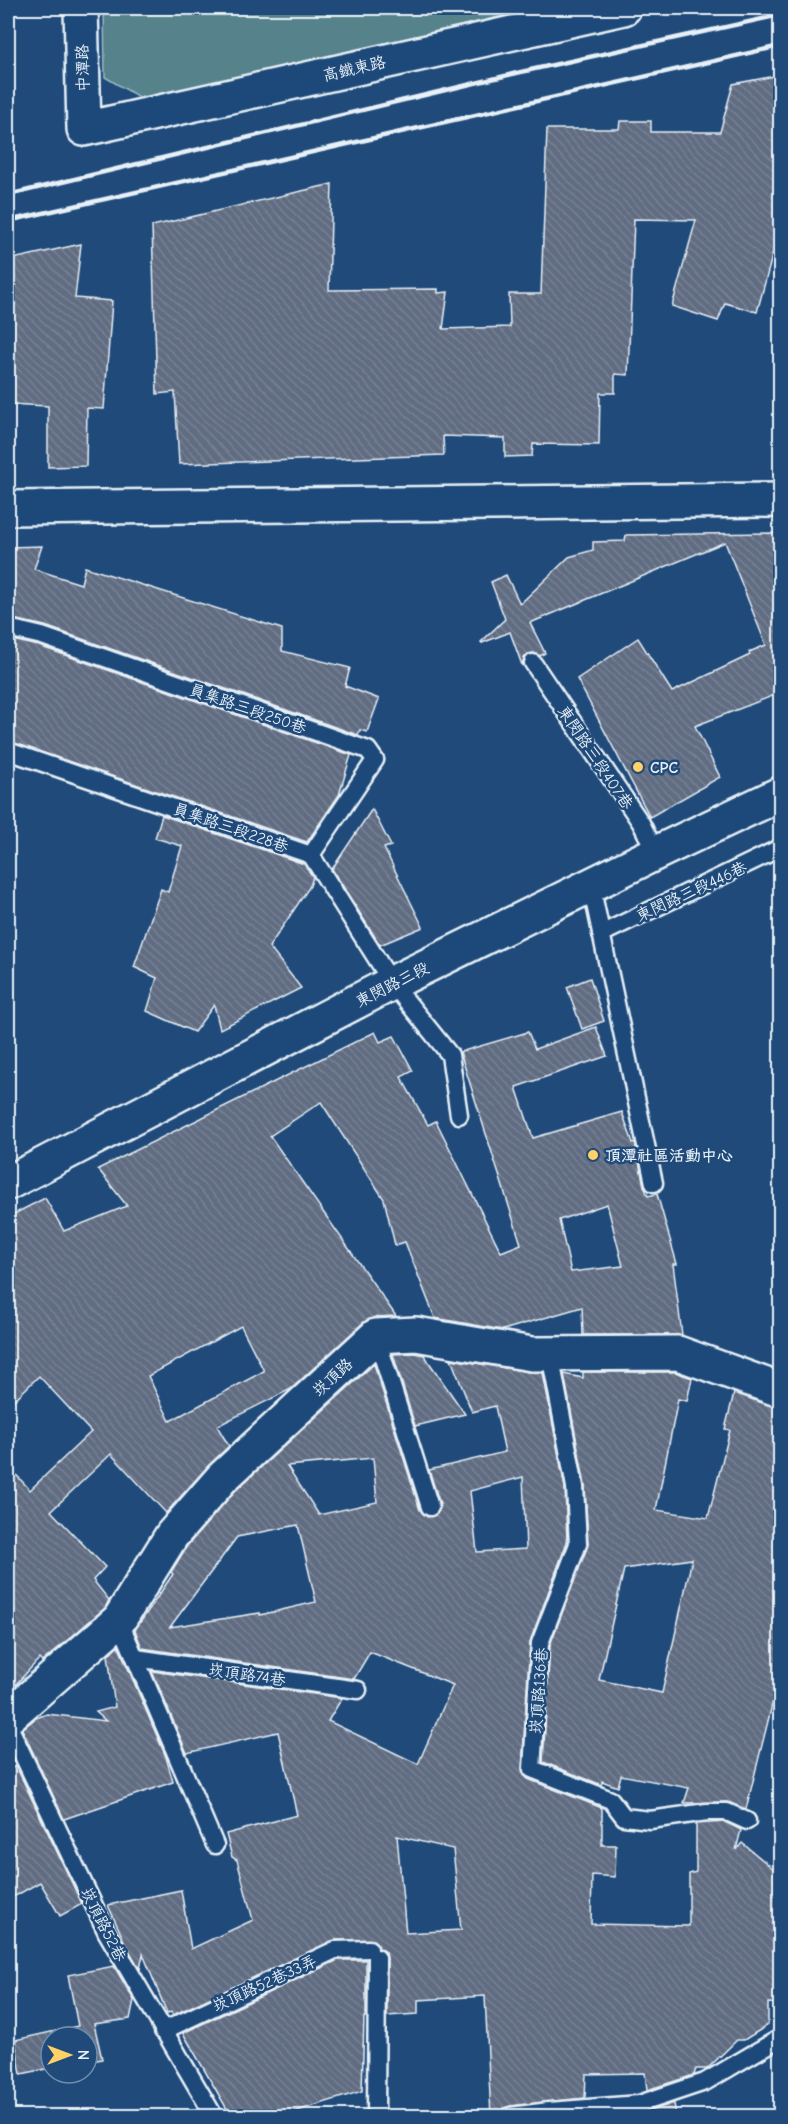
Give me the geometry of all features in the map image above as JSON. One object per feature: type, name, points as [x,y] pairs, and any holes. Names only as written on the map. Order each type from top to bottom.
[{"type":"street","name":"中潭路","points":[[81,8],[84,129]]},
{"type":"street","name":"高鐵東路","points":[[84,129],[624,8]]},
{"type":"street","points":[[8,508],[780,500]]},
{"type":"street","name":"東閔路三段","points":[[8,1184],[392,983],[780,794]]},
{"type":"street","points":[[376,1336],[416,1334],[532,1354],[678,1353],[780,1390]]},
{"type":"street","name":"崁頂路","points":[[8,1717],[119,1620],[172,1535],[222,1478],[376,1336]]},
{"type":"lane","name":"員集路三段250巷","points":[[8,628],[42,636],[368,750],[375,760],[311,855]]},
{"type":"lane","name":"東閔路三段407巷","points":[[533,663],[641,823],[656,853]]},
{"type":"lane","name":"員集路三段228巷","points":[[8,751],[311,855],[392,983],[450,1055],[459,1115]]},
{"type":"lane","name":"東閔路三段446巷","points":[[601,934],[780,848]]},
{"type":"lane","points":[[591,885],[654,1183]]},
{"type":"lane","points":[[376,1336],[430,1507]]},
{"type":"lane","name":"崁頂路136巷","points":[[550,1354],[575,1488],[578,1544],[540,1643],[532,1769],[611,1800],[624,1817],[650,1821],[707,1812],[727,1812],[747,1821]]},
{"type":"lane","points":[[119,1620],[215,1845]]},
{"type":"lane","name":"崁頂路74巷","points":[[136,1658],[358,1690]]},
{"type":"lane","name":"崁頂路52巷","points":[[8,1724],[107,1933],[214,2116]]},
{"type":"lane","name":"崁頂路52巷33弄","points":[[164,2031],[335,1950],[373,1954],[376,2116]]},
{"type":"lane","points":[[511,2116],[639,2104],[705,2082],[780,2038]]},
{"type":"green space","points":[[104,8],[538,8],[142,99],[105,77]]},
{"type":"building","points":[[780,75],[780,227],[757,312],[725,303],[718,321],[672,306],[696,220],[634,219],[628,375],[615,374],[615,393],[600,393],[599,445],[533,444],[532,456],[505,457],[505,438],[443,436],[444,455],[179,464],[175,392],[157,394],[152,226],[332,184],[329,290],[438,289],[438,293],[448,292],[443,329],[510,327],[509,294],[541,294],[547,129],[619,129],[620,121],[651,121],[651,132],[720,132],[733,84]]},
{"type":"building","points":[[81,244],[75,298],[112,301],[104,409],[87,408],[86,466],[48,467],[48,406],[8,404],[8,260]]},
{"type":"building","points":[[780,533],[780,693],[695,726],[720,777],[650,817],[577,679],[638,638],[672,692],[766,645],[725,542],[530,623],[545,653],[540,656],[533,653],[528,654],[522,665],[510,632],[481,642],[505,619],[491,582],[506,575],[520,604],[569,557],[593,550],[593,542],[625,541],[626,535]]},
{"type":"building","points":[[42,546],[34,569],[81,584],[85,567],[282,629],[282,651],[350,668],[345,686],[379,699],[367,732],[360,730],[358,735],[45,626],[8,618],[8,547]]},
{"type":"building","points":[[8,639],[39,646],[351,755],[339,795],[307,842],[8,741]]},
{"type":"building","points":[[372,809],[391,846],[384,848],[423,927],[380,945],[332,869]]},
{"type":"building","points":[[162,815],[304,864],[313,877],[310,886],[269,947],[301,988],[220,1029],[214,1005],[194,1032],[147,1011],[157,978],[134,967],[161,889],[168,892],[182,846],[155,838]]},
{"type":"building","points":[[590,978],[604,1021],[582,1029],[567,987]]},
{"type":"building","points":[[596,1027],[607,1056],[516,1087],[533,1138],[622,1112],[633,1143],[635,1142],[648,1196],[657,1194],[677,1264],[673,1264],[682,1335],[583,1335],[582,1307],[503,1330],[435,1318],[405,1242],[395,1245],[384,1199],[321,1102],[270,1136],[396,1316],[375,1317],[364,1322],[291,1389],[217,1426],[229,1446],[166,1513],[111,1454],[51,1511],[105,1567],[93,1580],[109,1600],[105,1608],[42,1662],[39,1659],[8,1693],[8,1466],[30,1490],[91,1432],[39,1376],[8,1406],[8,1217],[45,1198],[64,1231],[127,1206],[98,1169],[375,1032],[380,1042],[394,1036],[413,1071],[401,1077],[428,1125],[436,1121],[501,1252],[521,1244],[460,1052],[528,1032],[535,1049]],"holes":[[[607,1204],[623,1266],[571,1272],[559,1220]],[[241,1326],[264,1371],[170,1421],[148,1376]]]},
{"type":"building","points":[[393,1354],[424,1355],[465,1414],[415,1426]]},
{"type":"building","points":[[451,1359],[543,1373],[565,1488],[567,1542],[530,1642],[522,1769],[528,1779],[602,1808],[602,1845],[616,1845],[615,1877],[592,1875],[591,1924],[689,1926],[689,1874],[696,1872],[696,1824],[725,1822],[741,1830],[736,1850],[742,1843],[780,1874],[780,2004],[768,2003],[768,2025],[744,2040],[737,2040],[707,2069],[696,2069],[694,2075],[647,2090],[645,2073],[586,2074],[585,2098],[510,2106],[504,2108],[501,2116],[491,2116],[485,1996],[418,2000],[418,2014],[387,2016],[386,1952],[379,1948],[373,1940],[335,1940],[173,2015],[171,2012],[167,2013],[143,1954],[140,1969],[108,1905],[181,1890],[191,1949],[253,1920],[237,1860],[232,1857],[226,1834],[297,1815],[278,1732],[187,1753],[152,1671],[342,1698],[328,1721],[418,1764],[453,1685],[370,1652],[354,1679],[142,1648],[135,1630],[173,1574],[171,1572],[187,1546],[235,1491],[374,1364],[420,1510],[427,1517],[437,1514],[440,1504],[429,1470],[505,1452],[495,1406],[472,1412]],"holes":[[[373,1458],[377,1502],[319,1515],[287,1466]],[[523,1477],[526,1549],[477,1552],[470,1491]],[[298,1525],[316,1602],[260,1615],[260,1613],[170,1627],[237,1537]],[[397,1836],[453,1849],[461,1930],[406,1933]]]},
{"type":"building","points":[[583,1372],[675,1372],[692,1378],[687,1401],[678,1399],[656,1510],[708,1518],[730,1430],[725,1429],[734,1393],[780,1408],[780,1696],[775,1693],[746,1809],[727,1802],[684,1803],[689,1788],[621,1775],[618,1787],[602,1781],[602,1785],[543,1762],[550,1645],[588,1544],[585,1485],[564,1374],[583,1378]],"holes":[[[692,1559],[662,1693],[599,1680],[624,1569]]]},
{"type":"building","points":[[118,1645],[166,1757],[173,1782],[64,1819],[22,1729],[36,1718],[47,1714],[106,1721],[96,1712],[115,1707],[108,1655]]},
{"type":"building","points":[[16,1766],[82,1904],[60,1916],[40,1882],[8,1900],[8,1770]]},
{"type":"building","points":[[338,1960],[366,1960],[362,2091],[281,2116],[231,2116],[183,2033]]},
{"type":"building","points":[[114,1966],[134,2000],[130,2019],[94,2025],[78,2025],[68,1975]]},
{"type":"building","points":[[39,2035],[39,2070],[21,2074],[15,2040]]},
{"type":"building","points":[[674,2103],[676,2116],[650,2116],[650,2111]]},
{"type":"railway","points":[[8,195],[521,72],[780,15]]},
{"type":"railway","points":[[8,221],[780,46]]},
{"type":"place","name":"CPC","points":[[638,767]]},
{"type":"place","name":"頂潭社區活動中心","points":[[593,1155]]}]
